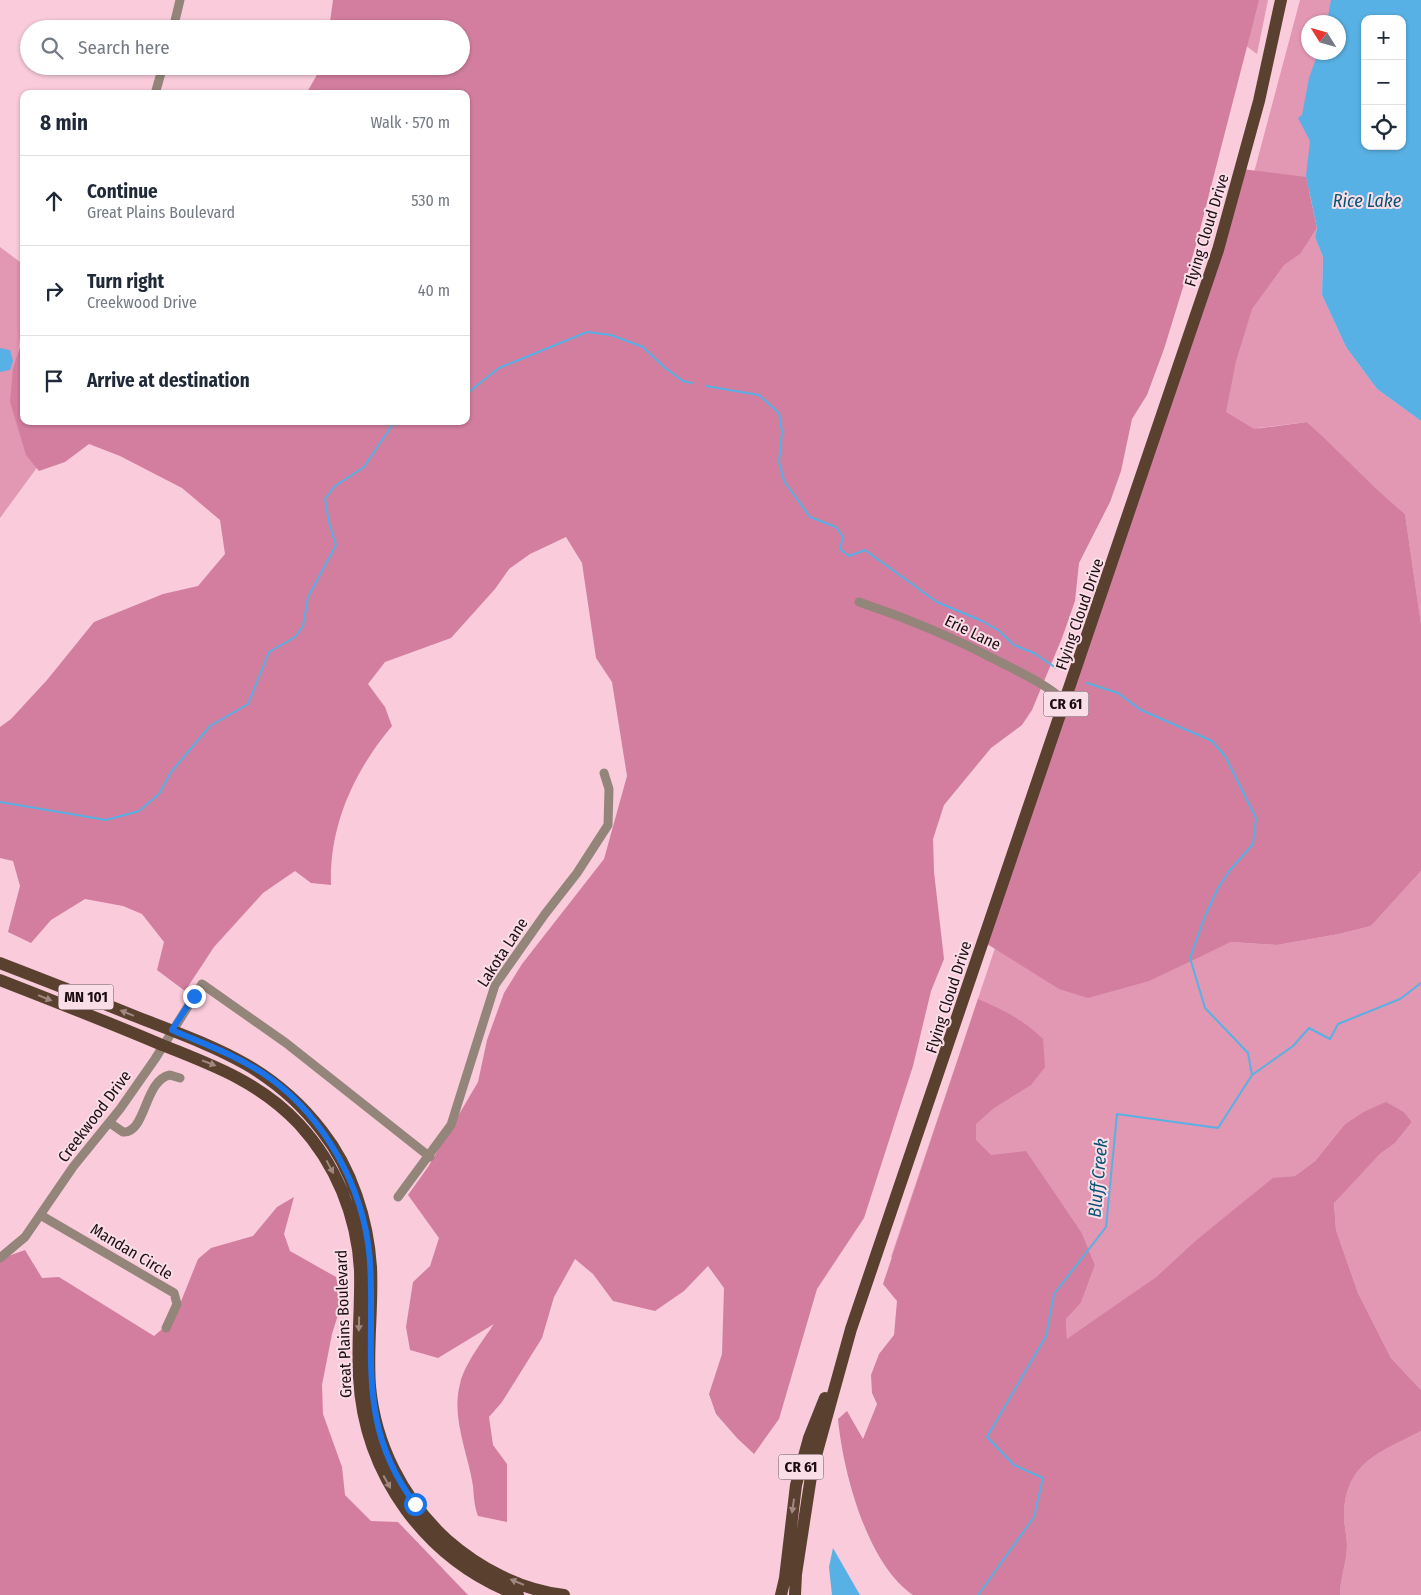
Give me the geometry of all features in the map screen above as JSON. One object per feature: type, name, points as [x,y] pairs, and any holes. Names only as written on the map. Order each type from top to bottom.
[{"type":"main road","name":"Flying Cloud Drive","points":[[795,1595],[814,1460],[847,1344],[1218,250],[1259,101],[1281,0]]},
{"type":"main road","name":"Great Plains Boulevard","points":[[0,963],[226,1052],[273,1081],[316,1123],[344,1166],[361,1210],[369,1251],[370,1378],[374,1414],[386,1453],[409,1496],[437,1530],[476,1562],[521,1584],[564,1595]]},
{"type":"main road","name":"Great Plains Boulevard","points":[[0,980],[216,1066],[256,1087],[292,1117],[324,1156],[345,1197],[356,1236],[360,1270],[360,1394],[367,1428],[382,1472],[404,1508],[435,1544],[474,1574],[518,1595]]},
{"type":"main road","name":"Flying Cloud Drive","points":[[780,1595],[785,1578],[794,1500],[802,1462],[819,1412],[847,1344]]},
{"type":"main road","points":[[800,1595],[803,1528]]},
{"type":"street","points":[[175,20],[180,0]]},
{"type":"street","points":[[155,90],[160,75]]},
{"type":"street","name":"Erie Lane","points":[[859,602],[948,635],[1026,675],[1054,692],[1066,702]]},
{"type":"street","name":"Lakota Lane","points":[[398,1197],[442,1140],[458,1110],[495,985],[545,914],[582,866],[608,825],[609,789],[604,773]]},
{"type":"street","name":"Creekwood Drive","points":[[0,1258],[15,1248],[42,1216],[73,1167],[110,1123],[164,1045],[202,984],[291,1046],[430,1157]]},
{"type":"street","points":[[110,1123],[123,1132],[133,1130],[138,1124],[147,1100],[163,1078],[171,1075],[180,1078]]},
{"type":"street","name":"Mandan Circle","points":[[42,1216],[174,1293],[177,1304],[166,1328]]},
{"type":"shaded area","points":[[333,0],[1259,0],[1196,245],[1164,349],[1147,395],[1132,419],[1121,471],[1110,502],[1079,563],[1075,601],[1062,638],[1032,710],[1022,725],[991,748],[944,805],[933,839],[934,872],[944,959],[931,991],[913,1066],[864,1218],[817,1289],[779,1419],[754,1454],[716,1414],[709,1394],[722,1354],[724,1288],[708,1266],[684,1291],[655,1311],[613,1301],[593,1274],[575,1259],[554,1297],[542,1338],[502,1402],[489,1417],[493,1445],[507,1464],[507,1522],[478,1516],[471,1474],[461,1435],[458,1410],[460,1384],[465,1369],[494,1324],[438,1358],[410,1350],[406,1327],[413,1282],[430,1266],[439,1238],[408,1195],[428,1167],[478,1082],[487,1040],[504,993],[522,964],[604,859],[627,776],[612,682],[596,658],[582,563],[566,537],[530,554],[509,569],[495,589],[451,638],[385,662],[368,684],[385,707],[392,726],[366,762],[346,800],[334,842],[331,863],[331,885],[311,883],[295,871],[263,893],[214,947],[185,991],[157,970],[164,942],[142,914],[123,906],[85,899],[51,920],[31,943],[8,932],[20,886],[13,861],[0,858],[0,727],[11,719],[47,680],[94,622],[163,594],[198,586],[225,554],[220,520],[182,488],[120,456],[89,444],[65,462],[39,471],[26,455],[10,402],[13,368],[20,347],[20,425],[470,425],[470,90],[308,90],[317,75],[470,75],[470,20],[330,20]]},
{"type":"shaded area","points":[[1184,0],[1268,0],[1257,54]]},
{"type":"shaded area","points":[[1300,0],[1387,0],[1378,15],[1361,15],[1361,45],[1330,98],[1295,256],[1301,253],[1317,228],[1315,237],[1323,257],[1322,295],[1346,347],[1377,389],[1421,421],[1421,624],[1405,514],[1307,422],[1258,428],[1243,496],[1302,602],[1335,613],[1273,898],[1232,893],[1165,972],[1231,942],[1277,945],[1339,934],[1371,926],[1421,871],[1421,1390],[1391,1358],[1358,1293],[1336,1230],[1334,1202],[1380,1154],[1395,1143],[1412,1122],[1404,1112],[1386,1103],[1363,1112],[1345,1124],[1315,1161],[1295,1176],[1273,1179],[1195,1241],[1156,1277],[1067,1340],[1066,1319],[1081,1303],[1095,1265],[1082,1233],[1064,1207],[1014,1409],[1146,1373],[1252,1450],[1189,1479],[1125,1444],[1019,1576],[1128,1593],[1127,1595],[919,1595],[990,1506],[922,1478],[946,1393],[969,1401],[995,1288],[891,1257],[1087,675],[1255,762],[1307,664],[1136,528],[1216,280],[1231,259]]},
{"type":"shaded area","points":[[1242,169],[1306,177],[1317,228],[1301,253],[1284,265],[1252,309],[1236,361],[1226,412],[1254,429],[1307,422],[1405,514],[1421,624],[1421,871],[1371,926],[1339,934],[1277,945],[1231,942],[1149,981],[1088,998],[1059,989],[984,942]]},
{"type":"shaded area","points":[[0,247],[20,262],[20,339],[14,386],[20,407],[20,425],[30,425],[55,443],[0,518]]},
{"type":"shaded area","points":[[978,999],[1013,1016],[1043,1039],[1045,1067],[1031,1085],[994,1108],[976,1124],[976,1140],[991,1155],[1026,1151],[1082,1233],[1095,1265],[1081,1303],[1066,1319],[1067,1339],[1156,1277],[1195,1241],[1273,1178],[1295,1176],[1315,1161],[1345,1124],[1363,1112],[1386,1102],[1404,1112],[1412,1122],[1395,1143],[1380,1154],[1334,1203],[1336,1230],[1358,1293],[1391,1358],[1421,1390],[1421,1431],[1379,1453],[1368,1461],[1358,1470],[1351,1482],[1346,1497],[1344,1515],[1347,1546],[1340,1595],[913,1595],[897,1581],[883,1562],[870,1540],[852,1490],[845,1464],[838,1419],[847,1411],[863,1439],[877,1404],[872,1393],[871,1375],[879,1354],[894,1335],[897,1301],[883,1284]]},
{"type":"shaded area","points":[[294,1197],[284,1234],[290,1251],[336,1277],[341,1305],[332,1334],[322,1385],[323,1414],[342,1467],[345,1495],[371,1521],[398,1522],[468,1595],[0,1595],[0,1259],[25,1250],[42,1278],[59,1277],[154,1336],[174,1319],[198,1259],[211,1248],[253,1236],[277,1207]]},
{"type":"shaded area","points":[[1421,1431],[1421,1595],[1340,1595],[1347,1546],[1344,1515],[1346,1497],[1351,1482],[1358,1470],[1368,1461],[1379,1453]]},
{"type":"water","name":"Rice Lake","points":[[1331,0],[1421,0],[1421,421],[1377,389],[1346,347],[1322,295],[1323,257],[1315,237],[1317,228],[1306,176],[1310,141],[1298,118],[1302,115],[1309,78],[1315,60],[1346,60],[1346,15],[1328,15]]},
{"type":"water","points":[[0,348],[10,350],[13,361],[10,370],[0,372]]},
{"type":"water","points":[[833,1548],[860,1595],[832,1595],[829,1567]]},
{"type":"waterway","points":[[470,391],[499,368],[587,332],[611,335],[643,347],[664,367],[683,381],[692,383]]},
{"type":"waterway","points":[[706,386],[759,395],[779,413],[782,432],[779,462],[784,481],[810,517],[836,527],[843,537],[840,549],[849,556],[865,550],[937,602],[982,621],[998,630],[1014,645],[1034,653],[1056,668]]},
{"type":"waterway","points":[[0,802],[106,820],[139,811],[159,794],[171,772],[210,726],[248,704],[269,652],[295,637],[303,626],[308,597],[336,545],[329,523],[325,499],[335,486],[364,467],[392,425]]},
{"type":"waterway","points":[[1087,683],[1118,693],[1141,710],[1212,741],[1225,756],[1256,818],[1253,844],[1230,870],[1218,888],[1205,916],[1190,958],[1205,1008],[1248,1053],[1252,1075]]},
{"type":"waterway","name":"Bluff Creek","points":[[978,1595],[1034,1517],[1043,1478],[1014,1465],[987,1437],[1046,1336],[1054,1294],[1106,1227],[1117,1114],[1218,1128],[1252,1075],[1293,1046],[1309,1028],[1330,1039],[1338,1024],[1400,999],[1421,983]]},
{"type":"route","points":[[194,996],[172,1030],[226,1052],[262,1072],[273,1081],[295,1100],[324,1133],[339,1157],[351,1182],[361,1210],[369,1251],[371,1274],[370,1378],[374,1414],[386,1453],[397,1476],[415,1504]]}]
